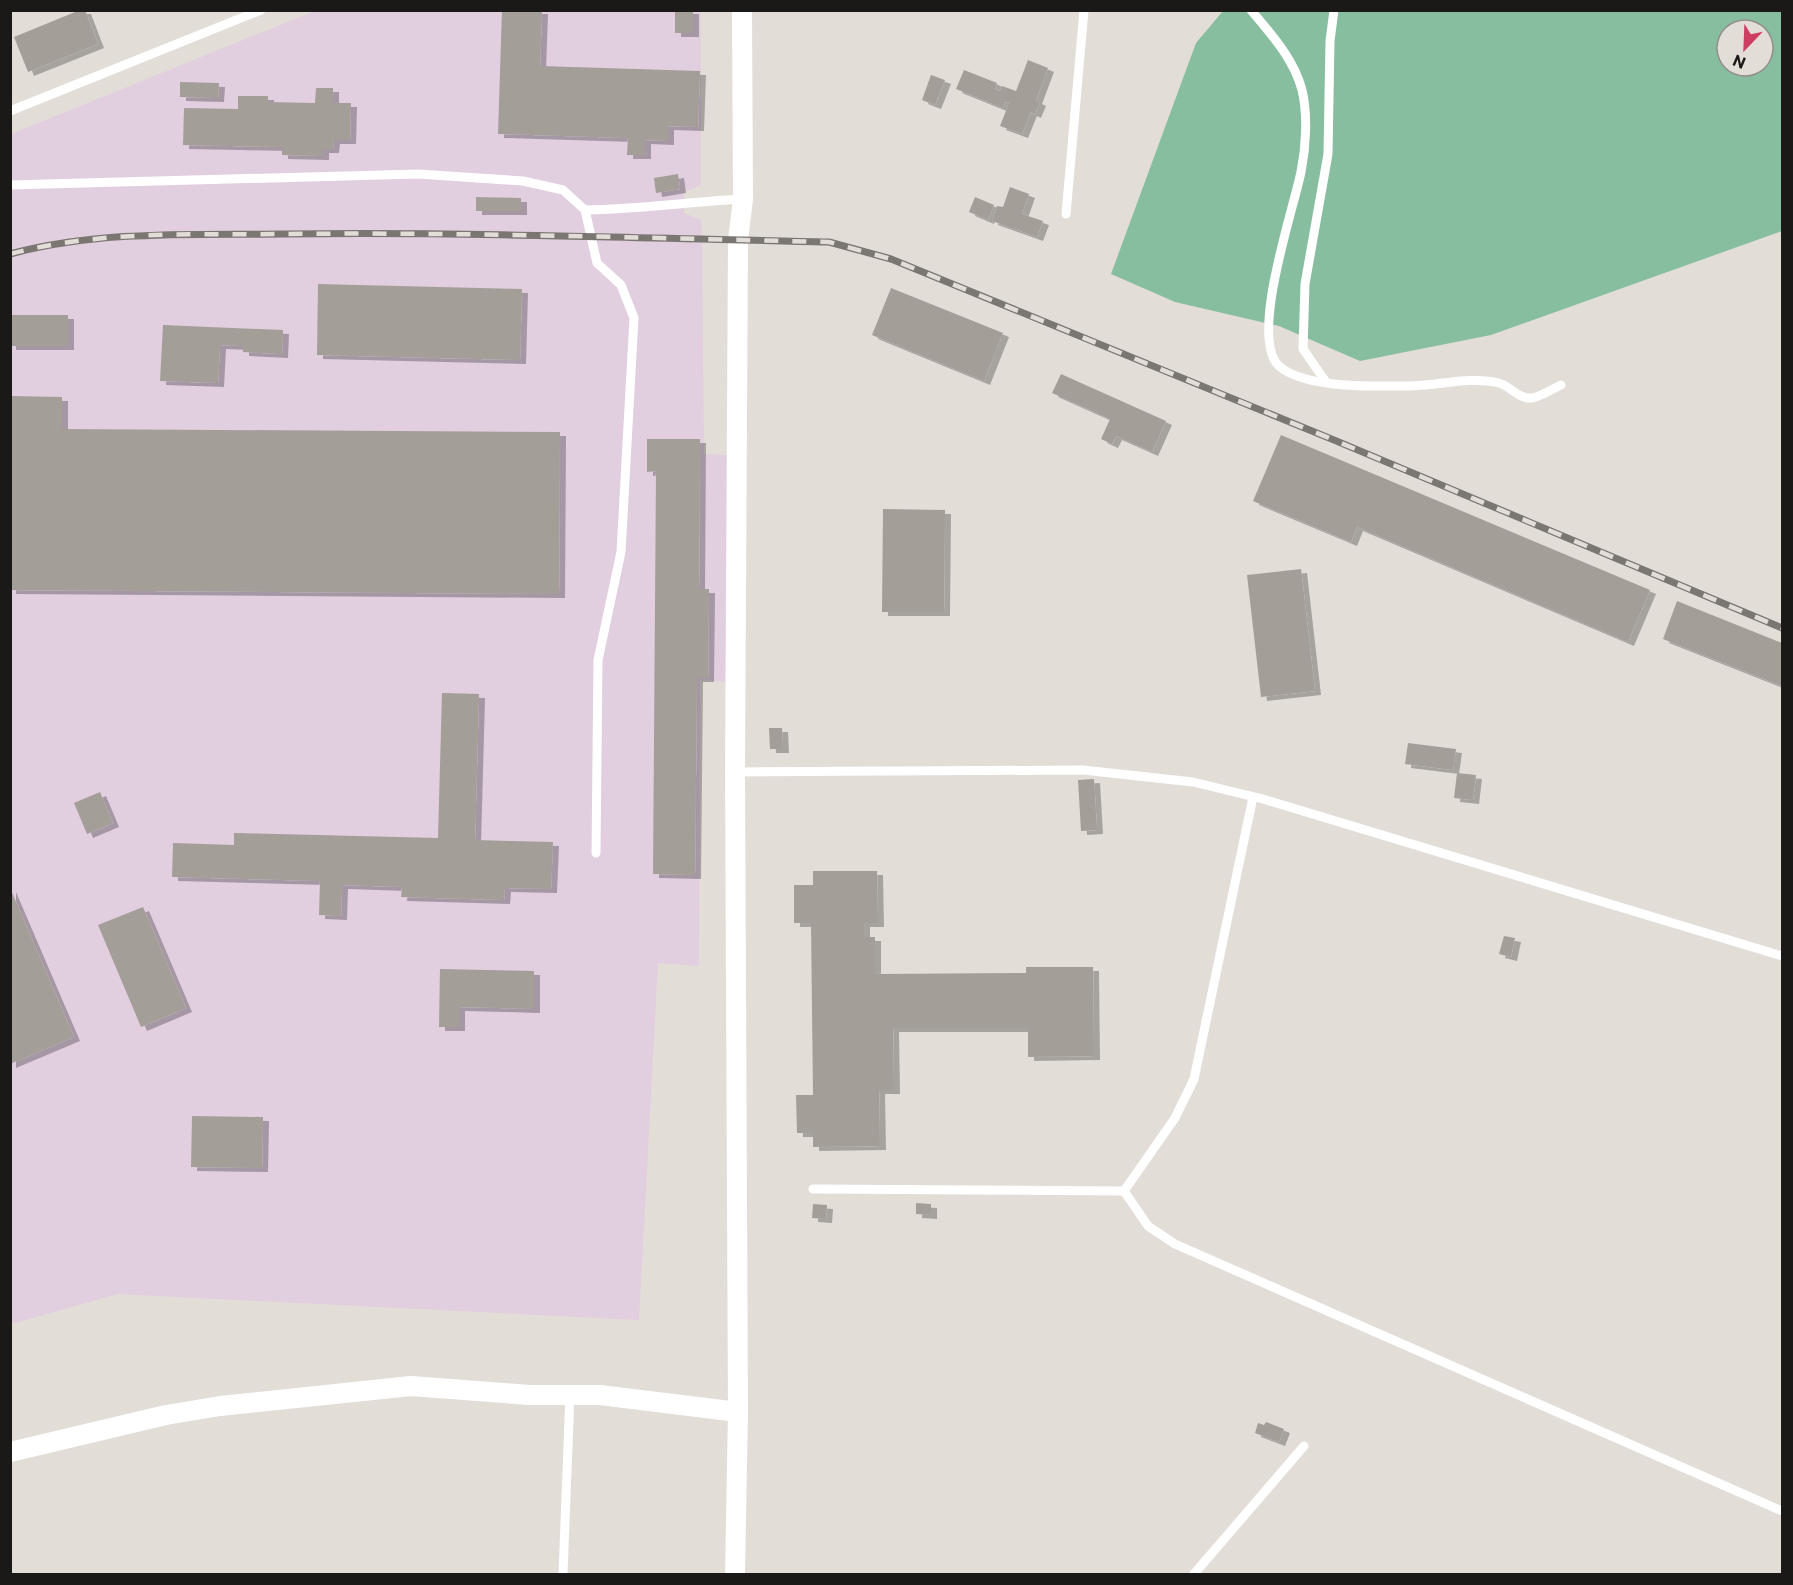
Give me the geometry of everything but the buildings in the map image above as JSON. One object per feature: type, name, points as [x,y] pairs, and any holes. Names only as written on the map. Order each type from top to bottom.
[{"type":"street","points":[[735,1575],[738,1412],[735,772],[738,240],[742,199],[742,10]]},
{"type":"street","points":[[10,1452],[166,1415],[220,1406],[411,1386],[529,1395],[600,1395],[738,1412]]},
{"type":"lane","points":[[10,111],[261,10]]},
{"type":"lane","points":[[1066,214],[1084,10]]},
{"type":"lane","points":[[1251,10],[1275,38],[1295,69],[1303,92],[1305,129],[1301,170],[1269,307],[1268,336],[1271,355],[1280,367],[1302,376],[1342,386],[1420,386],[1473,381],[1500,383],[1518,395],[1532,398],[1561,385]]},
{"type":"lane","points":[[1326,382],[1303,349],[1305,284],[1328,154],[1330,41],[1334,10]]},
{"type":"lane","points":[[10,185],[418,174],[523,181],[562,190],[585,210],[597,262],[621,285],[634,318],[621,552],[598,660],[596,853]]},
{"type":"lane","points":[[585,210],[644,209],[684,202],[742,199]]},
{"type":"lane","points":[[735,772],[1083,770],[1194,782],[1253,797],[1782,956]]},
{"type":"lane","points":[[1124,1191],[1175,1118],[1194,1079],[1253,797]]},
{"type":"lane","points":[[813,1189],[1124,1191]]},
{"type":"lane","points":[[1124,1191],[1148,1226],[1175,1244],[1782,1511]]},
{"type":"lane","points":[[562,1575],[570,1394]]},
{"type":"lane","points":[[1194,1575],[1304,1446]]},
{"type":"shaded area","points":[[315,11],[701,11],[701,185],[684,192],[684,213],[701,220],[704,454],[727,455],[728,682],[700,680],[699,966],[658,963],[639,1320],[118,1294],[11,1324],[11,134]]},
{"type":"green space","points":[[1223,11],[1782,11],[1782,231],[1491,335],[1360,361],[1279,326],[1175,302],[1111,274],[1196,43]]},
{"type":"railway","points":[[10,254],[44,246],[112,237],[181,234],[489,235],[829,242],[891,259],[1334,440],[1782,628]]}]
